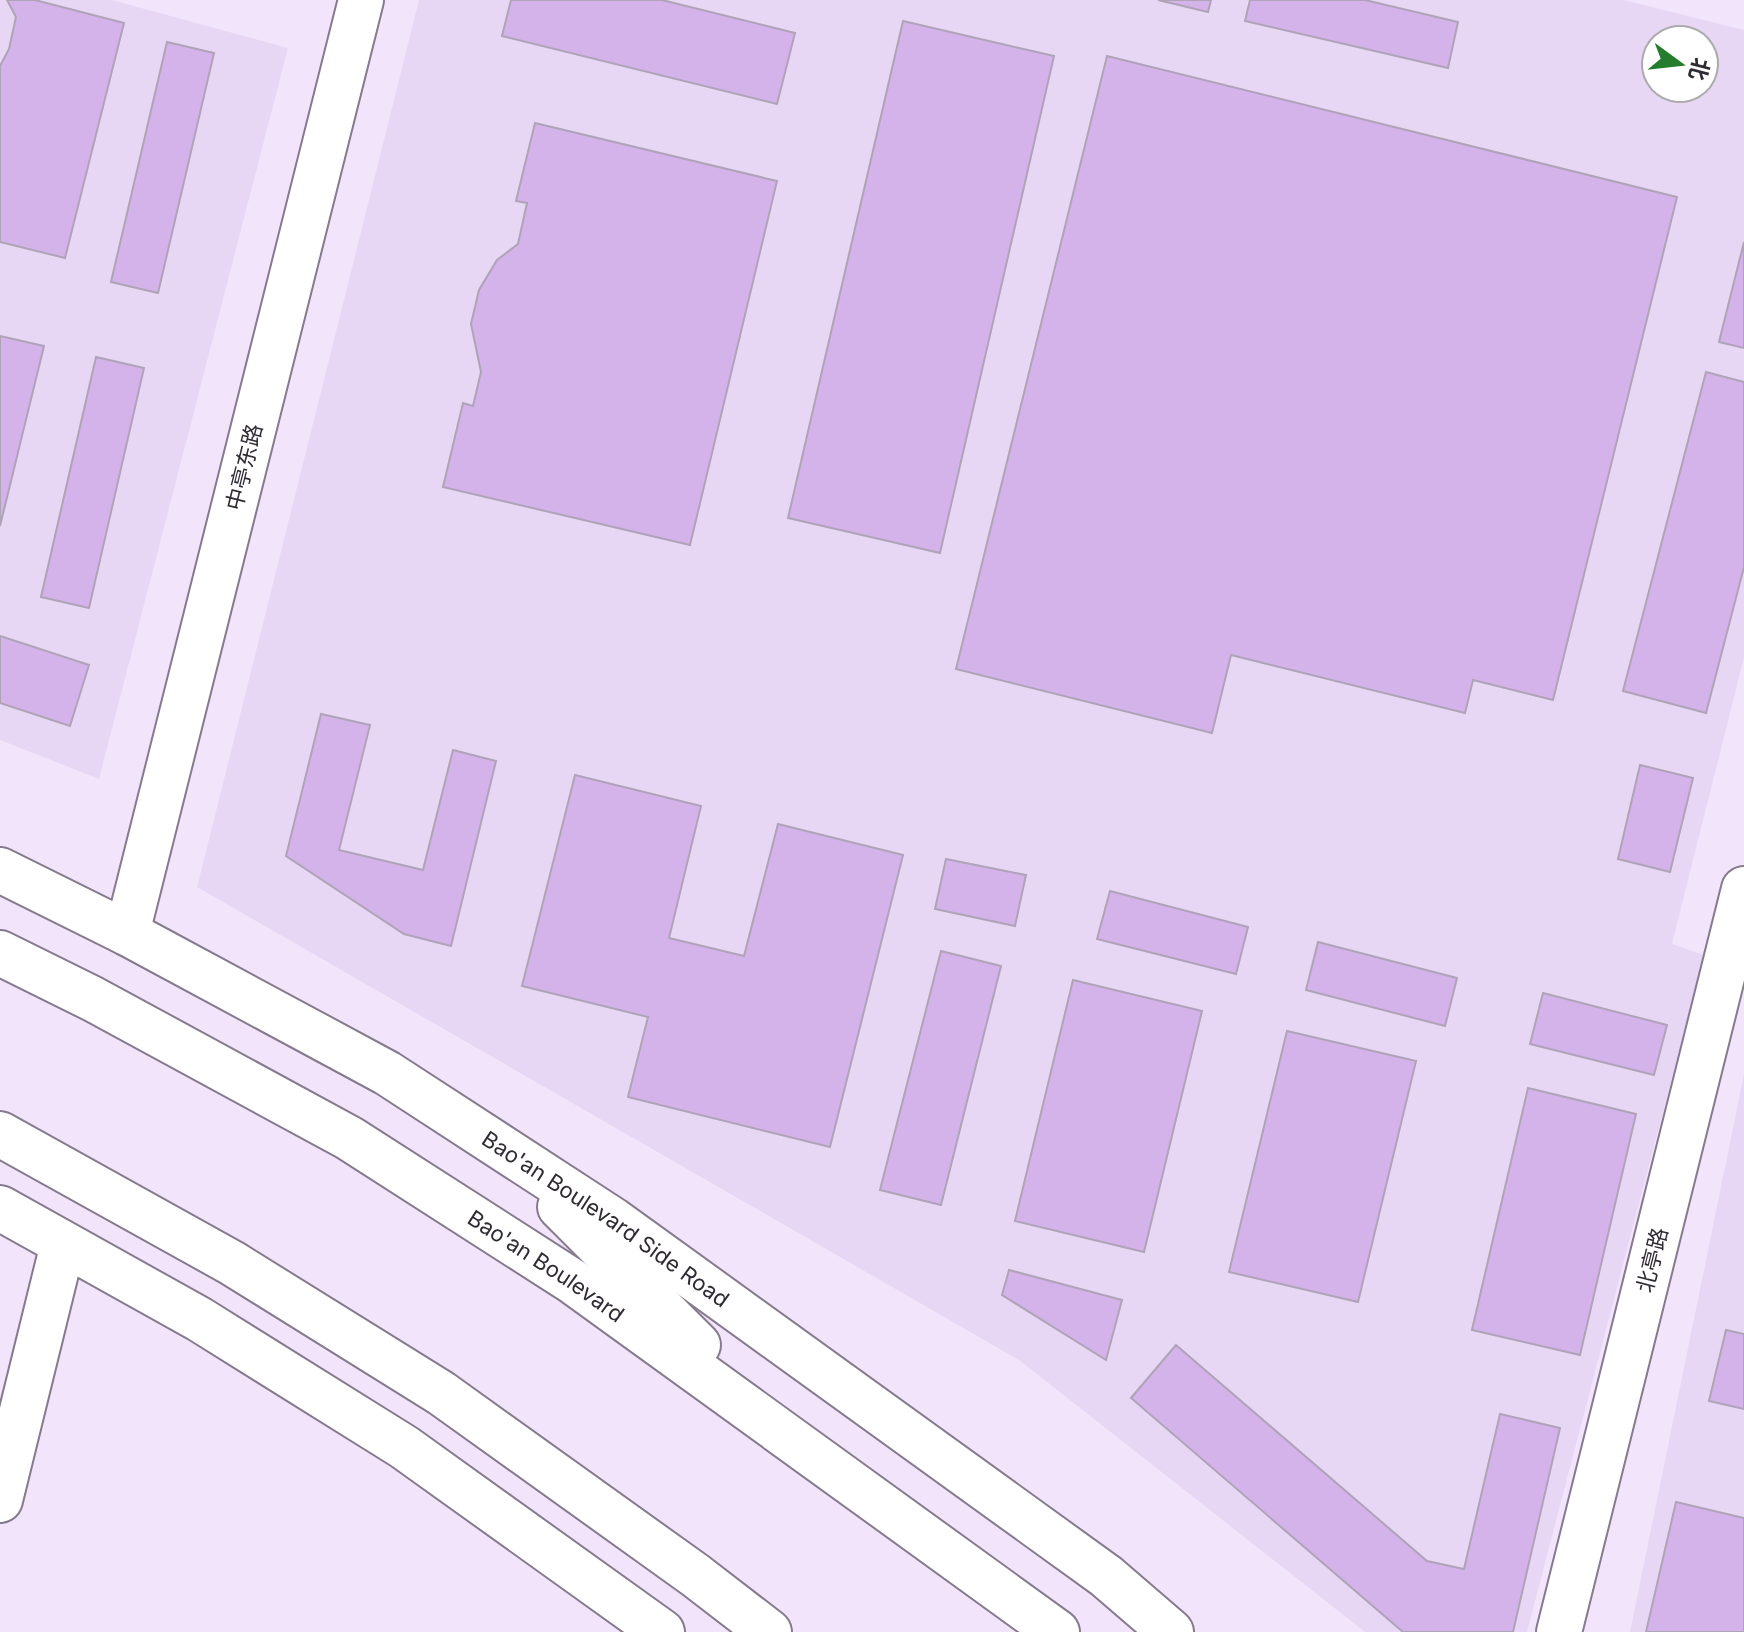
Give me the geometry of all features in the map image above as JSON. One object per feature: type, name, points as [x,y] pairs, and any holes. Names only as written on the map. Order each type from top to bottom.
[{"type":"main road","name":"中亭东路","points":[[127,933],[361,0]]},
{"type":"main road","name":"Bao'an Boulevard Side Road","points":[[0,870],[127,933],[387,1073],[613,1220],[1106,1576],[1171,1632]]},
{"type":"main road","name":"北亭路","points":[[1559,1632],[1744,889]]},
{"type":"main road","name":"Bao'an Boulevard","points":[[0,953],[93,999],[349,1138],[572,1281],[1057,1632]]},
{"type":"main road","points":[[0,1134],[232,1263],[441,1393],[683,1566],[769,1632]]},
{"type":"main road","points":[[499,1146],[787,1435]]},
{"type":"main road","points":[[0,1208],[199,1319],[404,1447],[662,1632]]},
{"type":"main road","points":[[0,1500],[63,1244]]},
{"type":"shaded area","points":[[0,0],[112,0],[288,48],[99,779],[0,740]]},
{"type":"shaded area","points":[[419,0],[1624,0],[1720,24],[1744,30],[1744,657],[1672,944],[1704,955],[1527,1632],[1365,1632],[1019,1360],[197,887]]},
{"type":"shaded area","points":[[1744,1074],[1744,1632],[1630,1632]]},
{"type":"building","points":[[7,0],[35,0],[124,23],[65,258],[0,242],[0,66],[9,49],[16,17]]},
{"type":"building","points":[[511,0],[662,0],[795,33],[777,104],[502,36]]},
{"type":"building","points":[[1158,0],[1211,0],[1208,12]]},
{"type":"building","points":[[1250,0],[1365,0],[1458,22],[1448,68],[1245,21]]},
{"type":"building","points":[[903,21],[1054,56],[940,553],[788,518]]},
{"type":"building","points":[[167,42],[214,53],[158,293],[111,282]]},
{"type":"building","points":[[1107,56],[1677,197],[1553,700],[1473,680],[1465,713],[1231,655],[1212,733],[956,669]]},
{"type":"building","points":[[535,123],[777,181],[690,545],[443,487],[463,403],[473,406],[481,372],[471,324],[479,290],[497,260],[518,244],[527,203],[516,201]]},
{"type":"building","points":[[1744,242],[1744,348],[1719,342]]},
{"type":"building","points":[[0,336],[44,346],[0,526]]},
{"type":"building","points":[[96,357],[144,368],[89,608],[41,597]]},
{"type":"building","points":[[1706,372],[1744,382],[1744,567],[1706,713],[1623,691]]},
{"type":"building","points":[[0,636],[89,665],[70,726],[0,703]]},
{"type":"building","points":[[321,714],[370,725],[339,850],[423,870],[453,750],[496,761],[451,946],[404,934],[286,856]]},
{"type":"building","points":[[1640,765],[1693,778],[1670,872],[1618,859]]},
{"type":"building","points":[[575,775],[701,806],[669,938],[744,956],[778,824],[903,855],[830,1147],[628,1097],[648,1017],[522,986]]},
{"type":"building","points":[[946,859],[1026,875],[1015,926],[935,909]]},
{"type":"building","points":[[1110,891],[1248,927],[1236,974],[1097,939]]},
{"type":"building","points":[[1318,942],[1457,978],[1445,1026],[1306,990]]},
{"type":"building","points":[[941,951],[1001,966],[941,1205],[880,1190]]},
{"type":"building","points":[[1073,980],[1202,1011],[1144,1252],[1015,1221]]},
{"type":"building","points":[[1543,993],[1667,1025],[1654,1075],[1530,1044]]},
{"type":"building","points":[[1287,1031],[1416,1061],[1358,1302],[1229,1272]]},
{"type":"building","points":[[1528,1088],[1636,1114],[1580,1355],[1472,1330]]},
{"type":"building","points":[[1009,1270],[1122,1300],[1106,1360],[1002,1295]]},
{"type":"building","points":[[1726,1330],[1744,1334],[1744,1409],[1709,1401]]},
{"type":"building","points":[[1176,1345],[1427,1561],[1464,1569],[1500,1414],[1560,1428],[1513,1632],[1403,1632],[1131,1398]]},
{"type":"building","points":[[1676,1502],[1744,1518],[1744,1632],[1646,1632]]}]
